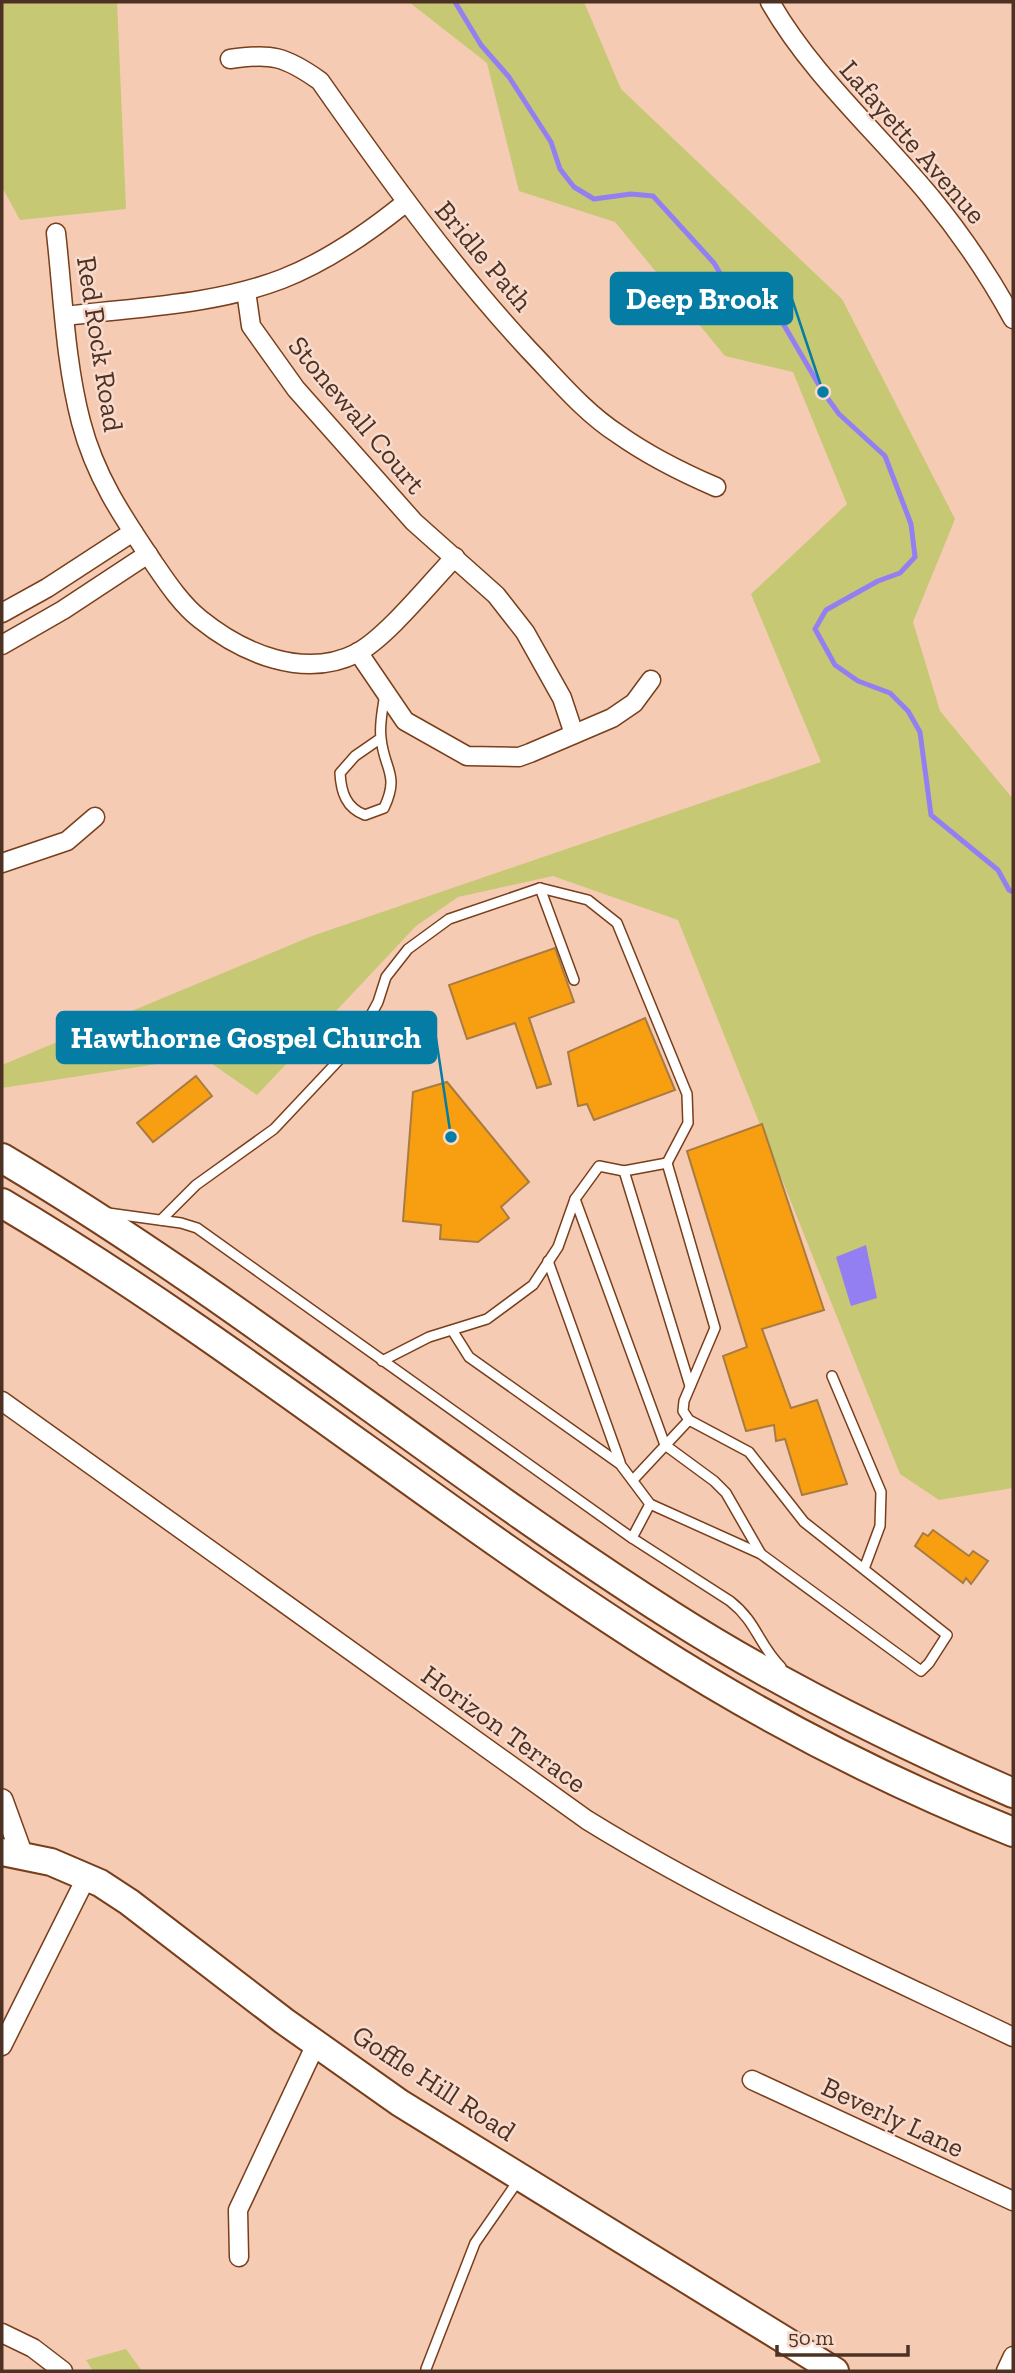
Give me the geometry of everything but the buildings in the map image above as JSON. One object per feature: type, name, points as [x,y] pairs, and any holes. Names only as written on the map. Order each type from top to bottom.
[{"type":"highway","points":[[2,1158],[85,1209],[192,1281],[618,1580],[725,1649],[838,1711],[1013,1793]]},
{"type":"highway","points":[[2,1203],[69,1243],[174,1313],[542,1574],[651,1646],[821,1744],[1013,1832]]},
{"type":"main road","name":"Goffle Hill Road","points":[[12,1854],[51,1862],[88,1876],[129,1902],[316,2044],[400,2103],[835,2371]]},
{"type":"street","name":"Lafayette Avenue","points":[[769,2],[842,100],[928,194],[967,243],[1013,318]]},
{"type":"street","name":"Bridle Path","points":[[230,59],[259,54],[281,59],[320,81],[405,203],[490,307],[569,392],[626,440],[670,467],[716,487]]},
{"type":"street","points":[[66,316],[215,298],[283,279],[353,243],[405,203]]},
{"type":"street","name":"Red Rock Road","points":[[56,233],[72,377],[81,422],[93,460],[111,499],[168,584],[198,618],[255,652],[284,662],[306,664],[338,659],[358,652],[387,628],[455,557]]},
{"type":"street","name":"Stonewall Court","points":[[246,291],[251,326],[296,389],[414,522],[455,557]]},
{"type":"street","points":[[2,613],[47,588],[133,532]]},
{"type":"street","points":[[2,645],[63,610],[148,554]]},
{"type":"street","points":[[455,557],[496,595],[525,632],[562,698],[573,734]]},
{"type":"street","points":[[358,652],[405,721],[467,756],[519,757],[612,718],[634,703],[651,680]]},
{"type":"street","points":[[2,863],[67,841],[95,817]]},
{"type":"street","name":"Horizon Terrace","points":[[2,1401],[587,1820],[650,1859],[734,1904],[1013,2037]]},
{"type":"street","points":[[2,1800],[12,1854]]},
{"type":"street","points":[[2,2046],[88,1876]]},
{"type":"street","points":[[239,2257],[239,2210],[316,2044]]},
{"type":"street","name":"Beverly Lane","points":[[751,2080],[1013,2202]]},
{"type":"street","points":[[2,2333],[33,2348],[63,2371]]},
{"type":"street","points":[[1006,2371],[1013,2356]]},
{"type":"lane","points":[[381,738],[355,756],[340,773],[345,799],[355,812],[365,815],[384,808],[392,791],[391,774],[381,738],[385,692]]},
{"type":"lane","points":[[540,888],[574,979]]},
{"type":"lane","points":[[161,1220],[196,1185],[274,1129],[338,1061],[364,1028],[378,1002],[386,977],[408,949],[449,919],[540,888],[588,900],[617,923],[687,1094],[688,1123],[667,1163],[715,1328],[690,1386],[683,1411],[689,1420],[749,1452],[804,1522],[947,1635],[929,1663],[921,1671],[761,1554],[650,1504],[620,1464],[470,1357],[452,1330]]},
{"type":"lane","points":[[382,1361],[429,1337],[487,1319],[533,1285],[558,1247],[575,1199],[598,1166],[624,1171],[667,1163]]},
{"type":"lane","points":[[624,1171],[690,1386]]},
{"type":"lane","points":[[575,1199],[665,1445],[726,1493],[761,1554]]},
{"type":"lane","points":[[85,1209],[181,1223],[197,1228],[632,1538],[744,1612],[753,1623],[767,1653],[795,1679],[838,1711]]},
{"type":"lane","points":[[548,1261],[620,1464]]},
{"type":"lane","points":[[832,1377],[881,1492],[880,1526],[864,1569]]},
{"type":"lane","points":[[633,1480],[689,1420]]},
{"type":"lane","points":[[632,1538],[650,1504]]},
{"type":"lane","points":[[426,2369],[475,2243],[521,2176]]},
{"type":"green space","points":[[2,2],[117,2],[126,209],[20,220],[2,187]]},
{"type":"green space","points":[[409,2],[584,2],[621,89],[842,299],[955,519],[913,622],[940,711],[1013,799],[1013,1488],[939,1500],[900,1474],[678,920],[553,876],[458,897],[416,926],[257,1095],[202,1057],[2,1088],[2,1065],[312,936],[821,762],[751,594],[847,504],[793,372],[725,356],[615,222],[519,191],[487,63]]},
{"type":"green space","points":[[126,2349],[142,2371],[93,2371],[86,2360]]},
{"type":"shaded area","points":[[866,1245],[877,1298],[851,1306],[836,1257]]},
{"type":"waterway","points":[[455,2],[481,45],[509,77],[551,142],[560,169],[574,187],[594,199],[631,194],[653,196],[714,263],[730,290],[781,320],[839,414],[885,456],[911,524],[915,557],[900,573],[878,581],[826,610],[815,629],[835,665],[858,681],[890,693],[908,711],[920,732],[931,815],[998,870],[1009,890],[1013,892]]},
{"type":"place","name":"Deep Brook","points":[[823,392]]},
{"type":"place","name":"Hawthorne Gospel Church","points":[[451,1137]]}]
